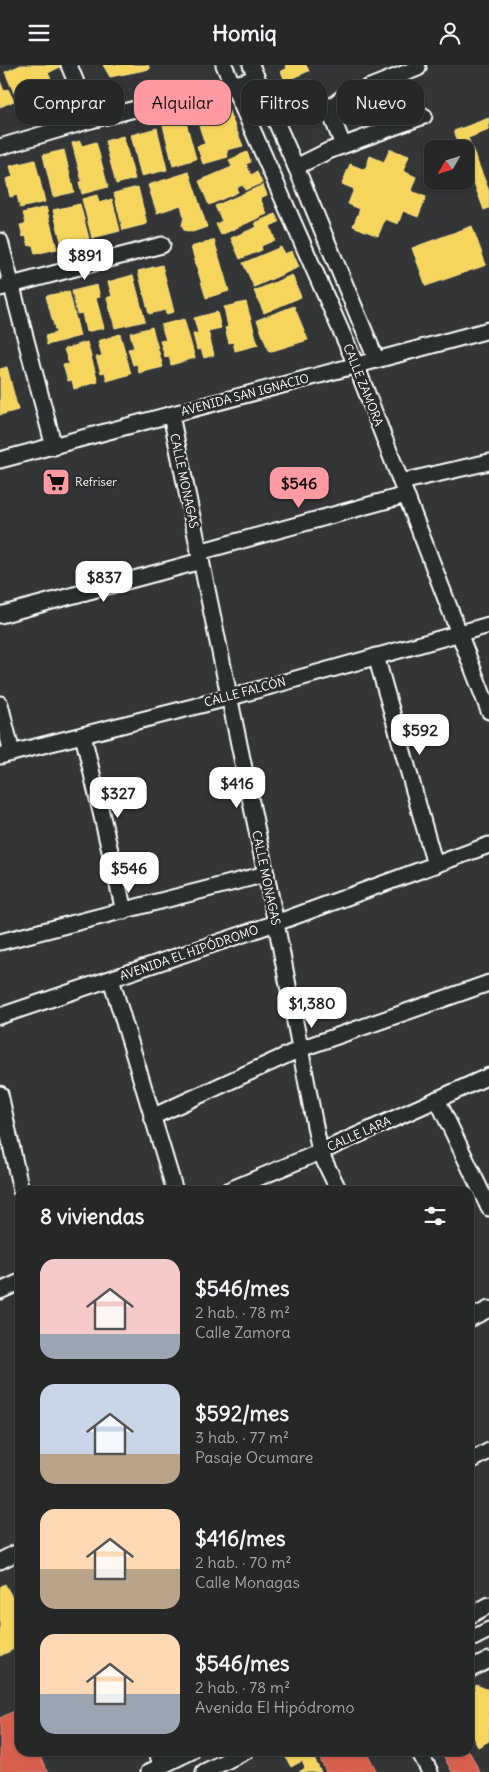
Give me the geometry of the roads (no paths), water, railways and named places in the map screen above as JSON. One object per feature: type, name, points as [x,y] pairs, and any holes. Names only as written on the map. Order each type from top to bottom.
[{"type":"street","points":[[69,65],[75,80]]},
{"type":"street","name":"CALLE ZAMORA","points":[[224,65],[356,365],[489,711]]},
{"type":"street","points":[[343,145],[331,115],[333,105],[342,98],[418,68]]},
{"type":"street","points":[[124,112],[232,85],[254,71]]},
{"type":"street","name":"CALLE ZAMORA","points":[[254,71],[376,359]]},
{"type":"street","points":[[0,147],[74,125]]},
{"type":"street","points":[[296,167],[328,151],[399,125]]},
{"type":"street","points":[[0,241],[6,286],[54,447]]},
{"type":"street","points":[[6,286],[162,245]]},
{"type":"street","name":"AVENIDA SAN IGNACIO","points":[[0,461],[489,330]]},
{"type":"street","name":"CALLE MONAGAS","points":[[171,415],[276,923],[320,1152],[337,1186]]},
{"type":"street","points":[[0,615],[200,557],[489,462]]},
{"type":"street","name":"CALLE FALCÓN","points":[[6,754],[228,698],[489,625]]},
{"type":"street","points":[[376,656],[435,865]]},
{"type":"street","points":[[0,704],[6,754]]},
{"type":"street","points":[[83,735],[124,911]]},
{"type":"street","name":"AVENIDA EL HIPÓDROMO","points":[[0,1016],[276,923],[489,845]]},
{"type":"street","points":[[0,942],[266,874]]},
{"type":"street","points":[[111,979],[173,1186]]},
{"type":"street","points":[[152,1117],[300,1049],[489,983]]},
{"type":"street","name":"CALLE LARA","points":[[239,1186],[320,1152],[489,1076]]},
{"type":"street","points":[[0,1094],[21,1186]]},
{"type":"street","points":[[437,1099],[489,1208]]},
{"type":"street","points":[[0,1291],[15,1284]]},
{"type":"street","points":[[474,1316],[489,1309]]},
{"type":"street","points":[[474,1459],[489,1451]]},
{"type":"street","points":[[0,1561],[15,1554]]},
{"type":"street","points":[[474,1612],[489,1605]]},
{"type":"street","points":[[474,1638],[489,1630]]},
{"type":"street","points":[[474,1667],[489,1659]]},
{"type":"street","points":[[155,1769],[156,1756]]},
{"type":"street","points":[[155,1769],[182,1756]]},
{"type":"street","points":[[204,1772],[236,1756]]},
{"type":"street","points":[[422,1756],[430,1772]]},
{"type":"place","name":"Refriser","points":[[56,482]]}]
